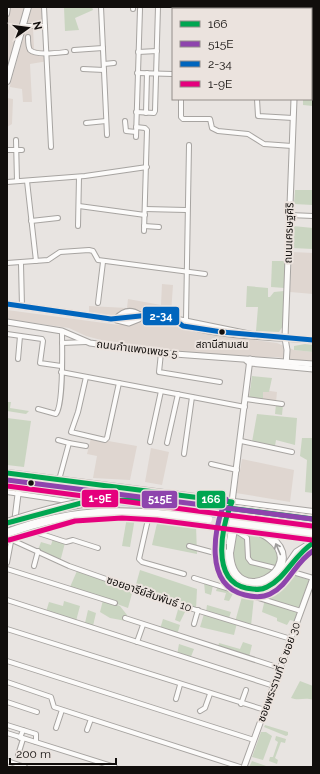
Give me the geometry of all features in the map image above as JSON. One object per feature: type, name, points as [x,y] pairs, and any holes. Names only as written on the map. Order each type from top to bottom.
[{"type":"highway","points":[[7,479],[313,519]]},
{"type":"highway","points":[[9,530],[86,502],[111,499],[162,499]]},
{"type":"highway","points":[[232,502],[235,526],[229,553],[234,572],[247,582],[259,583],[271,578],[277,571],[281,560],[278,546],[270,537],[235,526]]},
{"type":"highway","points":[[9,530],[74,514],[109,511],[158,513],[235,526],[313,533]]},
{"type":"highway","points":[[232,511],[225,524],[222,544],[222,560],[230,578],[239,585],[254,590],[265,588],[277,582],[298,553],[313,543]]},
{"type":"main road","points":[[7,81],[28,7]]},
{"type":"main road","points":[[7,473],[313,512]]},
{"type":"street","points":[[7,14],[8,7]]},
{"type":"street","points":[[44,7],[52,148]]},
{"type":"street","points":[[101,7],[107,135]]},
{"type":"street","points":[[136,112],[154,113],[155,111],[158,7]]},
{"type":"street","points":[[136,132],[140,9]]},
{"type":"street","points":[[23,26],[44,26]]},
{"type":"street","points":[[28,37],[30,49],[46,54],[66,52]]},
{"type":"street","points":[[74,50],[103,48]]},
{"type":"street","points":[[138,52],[157,51]]},
{"type":"street","points":[[104,64],[114,63]]},
{"type":"street","points":[[83,69],[104,70]]},
{"type":"street","points":[[137,73],[172,74]]},
{"type":"street","points":[[146,113],[147,73]]},
{"type":"street","points":[[181,100],[181,117],[183,119],[210,119],[212,128],[218,131],[241,132],[248,134],[264,144],[292,146]]},
{"type":"street","points":[[257,100],[258,116],[293,118]]},
{"type":"street","name":"ถนนเศรษฐศิริ","points":[[287,364],[285,338],[294,100]]},
{"type":"street","points":[[86,122],[106,121]]},
{"type":"street","points":[[125,121],[126,131],[136,132],[146,128],[147,130],[146,209],[144,228],[159,227]]},
{"type":"street","points":[[16,140],[15,150],[17,181]]},
{"type":"street","points":[[186,320],[186,210],[189,145]]},
{"type":"street","points":[[7,150],[22,150]]},
{"type":"street","points":[[7,182],[80,177],[146,167]]},
{"type":"street","points":[[78,226],[80,177]]},
{"type":"street","points":[[27,181],[36,261]]},
{"type":"street","points":[[79,206],[145,215]]},
{"type":"street","points":[[146,209],[186,210]]},
{"type":"street","points":[[290,215],[313,216]]},
{"type":"street","points":[[32,221],[58,218]]},
{"type":"street","points":[[7,263],[48,260],[60,252],[90,250],[93,252],[96,260],[103,262],[205,274]]},
{"type":"street","points":[[98,303],[103,262]]},
{"type":"street","points":[[21,264],[22,306]]},
{"type":"street","points":[[7,304],[116,319],[120,322],[133,322],[140,320],[140,315]]},
{"type":"street","points":[[116,319],[126,312],[136,312],[140,315],[186,320],[254,335]]},
{"type":"street","points":[[171,318],[184,326],[239,335],[313,340]]},
{"type":"street","name":"ถนนกำแพงเพชร 5","points":[[7,322],[62,330],[87,342],[162,353],[287,364],[313,364]]},
{"type":"street","points":[[38,409],[52,414],[56,414],[58,411],[62,330]]},
{"type":"street","points":[[7,334],[42,339],[40,362],[61,366]]},
{"type":"street","points":[[18,359],[20,336]]},
{"type":"street","points":[[62,343],[87,342]]},
{"type":"street","points":[[162,353],[159,372],[220,382]]},
{"type":"street","points":[[232,502],[241,441],[249,361]]},
{"type":"street","name":"ถนนกำแพงเพชร 5","points":[[287,364],[313,369]]},
{"type":"street","points":[[61,372],[245,407]]},
{"type":"street","points":[[86,377],[78,412],[71,432],[105,440],[107,438],[119,383]]},
{"type":"street","points":[[150,442],[161,391]]},
{"type":"street","points":[[167,443],[178,394]]},
{"type":"street","points":[[184,454],[192,397]]},
{"type":"street","points":[[246,399],[282,404]]},
{"type":"street","points":[[58,440],[86,446]]},
{"type":"street","points":[[241,441],[292,452]]},
{"type":"street","points":[[59,480],[69,443]]},
{"type":"street","points":[[211,464],[237,470]]},
{"type":"street","points":[[7,561],[9,530],[18,493],[20,475]]},
{"type":"street","points":[[7,492],[149,515],[219,529],[217,552],[189,546]]},
{"type":"street","points":[[149,515],[139,560],[184,574]]},
{"type":"street","points":[[235,526],[247,538],[248,558],[251,562],[313,578]]},
{"type":"street","points":[[9,530],[35,531],[66,542],[73,540],[98,548]]},
{"type":"street","name":"ซอยอารีย์สัมพันธ์ 10","points":[[9,530],[56,562],[198,610],[291,639]]},
{"type":"street","points":[[34,566],[38,551]]},
{"type":"street","points":[[7,569],[115,603]]},
{"type":"street","points":[[194,578],[301,612]]},
{"type":"street","name":"ซอยพระรามที่ 6 ซอย 30","points":[[244,767],[313,578]]},
{"type":"street","points":[[7,600],[274,686]]},
{"type":"street","points":[[194,624],[198,610]]},
{"type":"street","points":[[125,618],[280,668]]},
{"type":"street","points":[[137,642],[143,625]]},
{"type":"street","points":[[7,629],[180,685],[265,710]]},
{"type":"street","points":[[7,661],[254,740]]},
{"type":"street","points":[[7,682],[51,697],[53,707],[240,767]]},
{"type":"street","points":[[176,699],[180,685]]},
{"type":"street","points":[[241,704],[246,690]]},
{"type":"street","points":[[200,711],[205,708],[210,694]]},
{"type":"street","points":[[7,702],[37,712]]},
{"type":"street","points":[[56,728],[62,710]]},
{"type":"street","points":[[88,730],[91,719]]},
{"type":"street","points":[[7,725],[36,734],[36,742]]},
{"type":"street","points":[[18,755],[23,730]]},
{"type":"street","points":[[7,734],[115,767]]},
{"type":"street","points":[[7,761],[25,767]]},
{"type":"shaded area","points":[[7,7],[25,7],[8,65],[7,65]]},
{"type":"shaded area","points":[[32,7],[43,7],[45,27],[33,28],[34,49],[48,52],[48,61],[30,64],[32,102],[23,102],[22,89],[10,87],[7,98],[7,96]]},
{"type":"shaded area","points":[[7,98],[13,99],[12,124],[7,127]]},
{"type":"shaded area","points":[[292,252],[313,253],[313,294],[290,292]]},
{"type":"shaded area","points":[[162,284],[173,285],[171,313],[125,310],[113,317],[89,314],[89,306],[127,308],[128,299],[161,305]]},
{"type":"shaded area","points":[[7,310],[119,325],[129,320],[155,317],[168,320],[186,329],[215,335],[277,343],[294,350],[313,352],[313,362],[276,357],[242,357],[168,350],[101,340],[86,336],[69,328],[7,319]]},
{"type":"shaded area","points":[[250,388],[277,392],[276,402],[249,399]]},
{"type":"shaded area","points":[[91,438],[137,446],[130,480],[93,478],[97,456],[87,454]]},
{"type":"shaded area","points":[[151,448],[169,452],[162,485],[145,482]]},
{"type":"shaded area","points":[[242,459],[294,470],[290,502],[236,493]]},
{"type":"green space","points":[[64,7],[92,7],[93,10],[75,18],[79,30],[65,31]]},
{"type":"green space","points":[[313,86],[313,106],[303,105],[303,100],[312,100]]},
{"type":"green space","points":[[295,190],[313,190],[313,205],[294,204]]},
{"type":"green space","points":[[293,226],[313,228],[313,249],[292,248]]},
{"type":"green space","points":[[272,261],[286,261],[285,288],[271,287]]},
{"type":"green space","points":[[247,286],[268,288],[268,297],[270,297],[274,292],[284,291],[283,326],[279,332],[256,331],[258,307],[246,307]]},
{"type":"green space","points":[[305,344],[313,345],[313,352],[294,350],[294,346]]},
{"type":"green space","points":[[252,376],[272,378],[269,392],[263,392],[263,400],[249,399]]},
{"type":"green space","points":[[8,402],[11,402],[10,408],[29,411],[26,414],[7,411]]},
{"type":"green space","points":[[276,404],[283,405],[282,415],[275,414]]},
{"type":"green space","points":[[257,414],[297,418],[295,445],[276,440],[275,446],[252,442]]},
{"type":"green space","points":[[7,418],[31,421],[24,467],[7,465]]},
{"type":"green space","points":[[302,438],[313,438],[313,493],[305,492],[307,460],[300,456]]},
{"type":"green space","points":[[127,517],[135,518],[130,547],[122,546]]},
{"type":"green space","points":[[158,519],[196,525],[197,554],[152,545]]},
{"type":"green space","points":[[236,527],[275,535],[279,558],[278,562],[272,570],[259,581],[243,578],[234,568],[232,555]]},
{"type":"green space","points":[[53,539],[65,543],[60,562],[38,550],[41,542],[51,545]]},
{"type":"green space","points":[[140,570],[197,589],[196,609],[135,588]]},
{"type":"green space","points":[[77,571],[133,590],[128,608],[70,587]]},
{"type":"green space","points":[[287,573],[309,580],[294,621],[290,620],[287,625],[277,621],[277,618],[262,612],[267,590]]},
{"type":"green space","points":[[204,582],[213,585],[211,595],[205,593]]},
{"type":"green space","points":[[218,585],[235,590],[229,601],[224,600],[226,593],[216,591]]},
{"type":"green space","points":[[243,593],[254,597],[251,626],[235,622]]},
{"type":"green space","points":[[103,600],[120,606],[127,615],[126,621],[110,618],[100,612]]},
{"type":"green space","points":[[64,601],[80,606],[76,621],[46,612],[49,602],[63,606]]},
{"type":"green space","points":[[207,605],[231,612],[229,618],[206,612]]},
{"type":"green space","points":[[179,606],[187,608],[180,622],[175,620]]},
{"type":"green space","points":[[88,610],[96,613],[93,626],[85,623]]},
{"type":"green space","points":[[204,614],[237,623],[234,635],[200,627]]},
{"type":"green space","points":[[163,619],[180,625],[177,635],[160,629]]},
{"type":"green space","points":[[243,642],[252,645],[249,657],[218,647],[219,643],[240,649]]},
{"type":"green space","points":[[179,644],[194,649],[190,659],[177,655]]},
{"type":"green space","points":[[300,681],[313,686],[313,700],[291,698]]},
{"type":"green space","points":[[265,725],[288,732],[288,735],[286,736],[264,727]]},
{"type":"green space","points":[[261,732],[266,732],[272,736],[263,760],[252,757]]},
{"type":"green space","points":[[276,736],[286,739],[285,743],[281,742],[275,758],[278,760],[277,764],[269,761],[270,757],[273,757],[278,742],[275,740]]},
{"type":"green space","points":[[252,761],[269,767],[249,767]]},
{"type":"water","points":[[7,481],[313,522],[313,531],[7,490]]},
{"type":"transit line","name":"2-34","points":[[7,304],[111,319],[150,315],[171,317],[183,326],[222,332],[313,340]]},
{"type":"transit line","name":"166","points":[[7,473],[232,502],[225,524],[222,551],[223,564],[227,575],[235,583],[246,588],[262,589],[274,583],[300,554],[313,543]]},
{"type":"transit line","name":"515E","points":[[7,480],[312,519]]},
{"type":"transit line","name":"1-9E","points":[[7,486],[312,526]]},
{"type":"transit line","name":"166","points":[[7,523],[85,502],[145,499]]},
{"type":"transit line","name":"515E","points":[[226,499],[218,525],[215,554],[217,568],[223,580],[232,589],[251,596],[261,597],[270,594],[277,590],[301,561],[313,551]]},
{"type":"transit line","name":"166","points":[[220,507],[313,519]]},
{"type":"transit line","name":"1-9E","points":[[9,540],[75,521],[122,518],[157,520],[312,540]]},
{"type":"place","name":"สถานีสามเสน","points":[[222,332]]}]
